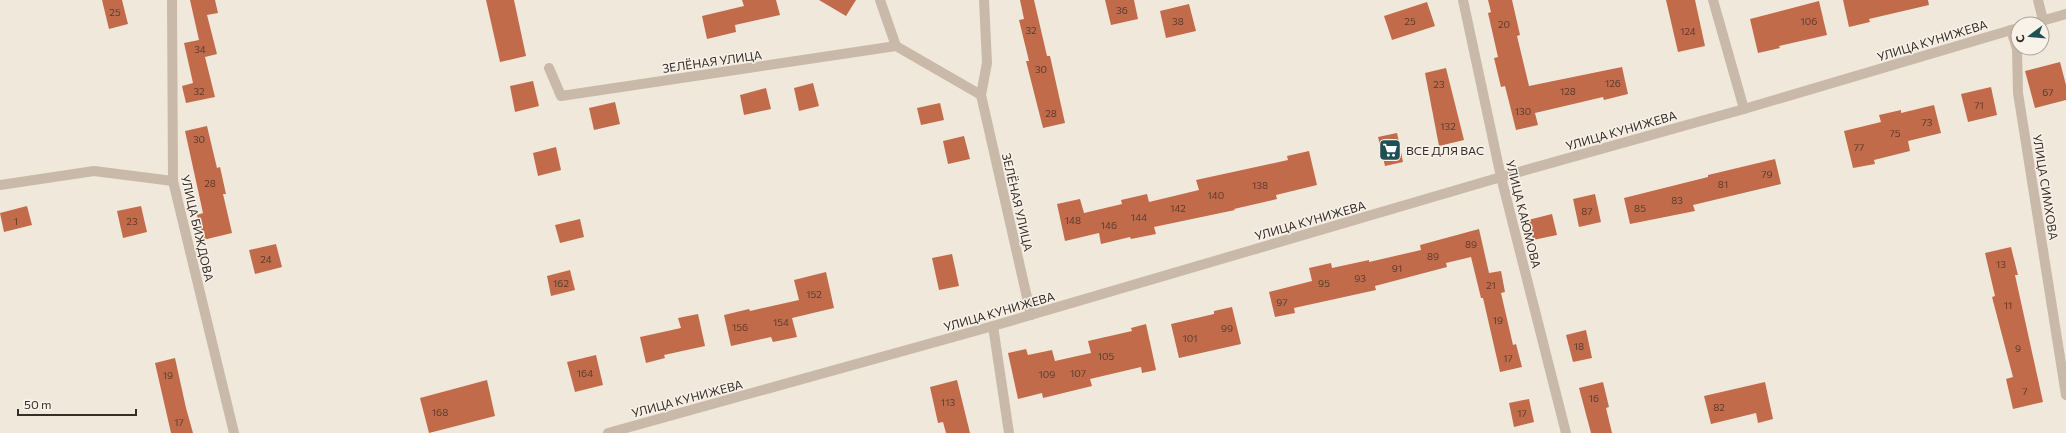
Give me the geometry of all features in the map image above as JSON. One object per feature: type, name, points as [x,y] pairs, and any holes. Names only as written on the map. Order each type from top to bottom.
[{"type":"street","name":"УЛИЦА БИЖДОВА","points":[[172,0],[172,180],[234,433]]},
{"type":"street","name":"ЗЕЛЁНАЯ УЛИЦА","points":[[984,0],[987,63],[980,95],[1031,315]]},
{"type":"street","name":"УЛИЦА КАЮМОВА","points":[[1463,0],[1501,178],[1566,433]]},
{"type":"street","points":[[1713,0],[1744,109]]},
{"type":"street","points":[[2038,0],[2042,16]]},
{"type":"street","points":[[880,2],[896,46],[980,95]]},
{"type":"street","points":[[2050,18],[2066,14]]},
{"type":"street","name":"УЛИЦА КУНИЖЕВА","points":[[608,433],[993,326],[2010,30]]},
{"type":"street","name":"ЗЕЛЁНАЯ УЛИЦА","points":[[549,68],[561,96],[896,46]]},
{"type":"street","name":"УЛИЦА СИМХОВА","points":[[2017,56],[2018,93],[2066,395]]},
{"type":"street","points":[[0,185],[94,171],[172,180]]},
{"type":"street","points":[[993,326],[1009,433]]},
{"type":"building","points":[[102,0],[122,0],[128,24],[109,29]]},
{"type":"building","points":[[190,0],[215,0],[218,13],[207,15],[217,54],[205,57],[215,97],[186,103],[182,86],[193,83],[184,43],[199,40]]},
{"type":"building","points":[[486,0],[514,0],[526,56],[500,62]]},
{"type":"building","points":[[742,0],[776,0],[780,15],[735,25],[736,32],[707,39],[702,16],[744,6]]},
{"type":"building","points":[[819,0],[856,0],[846,16]]},
{"type":"building","points":[[1020,0],[1034,0],[1047,56],[1050,56],[1065,123],[1043,128],[1026,61],[1029,61],[1019,20],[1024,19]]},
{"type":"building","points":[[1105,0],[1134,0],[1138,19],[1111,25]]},
{"type":"building","points":[[1488,0],[1512,0],[1520,35],[1517,36],[1529,86],[1622,67],[1628,94],[1604,100],[1603,97],[1535,113],[1538,125],[1516,130],[1505,86],[1501,87],[1494,58],[1498,57],[1488,13],[1491,12]]},
{"type":"building","points":[[1666,0],[1695,0],[1705,46],[1678,52]]},
{"type":"building","points":[[1843,0],[1928,0],[1929,5],[1869,19],[1870,22],[1849,27]]},
{"type":"building","points":[[1819,1],[1827,35],[1779,46],[1780,48],[1758,53],[1750,19]]},
{"type":"building","points":[[1427,2],[1435,26],[1392,40],[1384,16]]},
{"type":"building","points":[[1189,4],[1196,31],[1166,38],[1160,11]]},
{"type":"building","points":[[2060,62],[2066,85],[2066,100],[2035,108],[2025,71]]},
{"type":"building","points":[[1446,68],[1464,140],[1439,146],[1425,73]]},
{"type":"building","points":[[533,81],[539,106],[515,112],[510,86]]},
{"type":"building","points":[[813,83],[819,106],[799,111],[794,88]]},
{"type":"building","points":[[1991,87],[1997,115],[1968,122],[1961,94]]},
{"type":"building","points":[[766,88],[771,109],[744,115],[740,95]]},
{"type":"building","points":[[615,102],[620,124],[594,130],[589,108]]},
{"type":"building","points":[[940,103],[944,120],[921,125],[917,108]]},
{"type":"building","points":[[1934,105],[1941,133],[1908,141],[1910,151],[1874,160],[1875,164],[1853,168],[1844,131],[1881,122],[1879,115],[1901,110],[1901,113]]},
{"type":"building","points":[[207,126],[217,168],[220,167],[226,194],[223,194],[232,233],[203,240],[197,215],[203,213],[185,131]]},
{"type":"building","points":[[1397,133],[1403,162],[1385,166],[1378,137]]},
{"type":"building","points":[[964,136],[970,159],[948,164],[943,141]]},
{"type":"building","points":[[556,147],[561,170],[538,176],[533,153]]},
{"type":"building","points":[[1309,151],[1317,185],[1276,195],[1277,199],[1234,209],[1235,210],[1154,227],[1156,234],[1131,239],[1130,237],[1101,244],[1099,233],[1065,241],[1057,204],[1080,199],[1084,213],[1122,204],[1121,200],[1147,194],[1149,202],[1199,190],[1196,180],[1288,160],[1287,156]]},
{"type":"building","points":[[1775,159],[1781,184],[1693,205],[1695,211],[1630,224],[1624,198],[1708,177],[1708,175]]},
{"type":"building","points":[[1595,194],[1601,222],[1579,227],[1573,199]]},
{"type":"building","points":[[27,206],[32,225],[4,232],[0,213]]},
{"type":"building","points":[[141,206],[147,232],[123,238],[117,211]]},
{"type":"building","points":[[1552,214],[1557,235],[1533,240],[1528,220]]},
{"type":"building","points":[[580,219],[584,237],[560,243],[555,225]]},
{"type":"building","points":[[1479,229],[1489,273],[1501,271],[1505,292],[1501,293],[1513,345],[1516,344],[1522,367],[1500,372],[1483,298],[1481,298],[1471,257],[1446,263],[1447,267],[1375,286],[1376,290],[1294,308],[1295,313],[1275,317],[1269,292],[1312,281],[1309,268],[1331,263],[1332,268],[1369,260],[1369,262],[1421,250],[1420,245]]},
{"type":"building","points":[[276,244],[282,267],[255,274],[249,250]]},
{"type":"building","points":[[2011,247],[2018,275],[2015,275],[2043,402],[2013,409],[2006,379],[2013,377],[1992,297],[1995,296],[1985,253]]},
{"type":"building","points":[[952,254],[959,286],[939,290],[932,258]]},
{"type":"building","points":[[570,270],[575,290],[551,296],[547,276]]},
{"type":"building","points":[[826,272],[834,308],[792,318],[797,337],[773,342],[771,337],[731,346],[724,315],[799,300],[794,280]]},
{"type":"building","points":[[1232,307],[1241,344],[1179,358],[1171,324],[1214,314],[1214,311]]},
{"type":"building","points":[[698,314],[705,346],[664,355],[665,358],[646,363],[640,337],[681,328],[678,318]]},
{"type":"building","points":[[1146,324],[1156,370],[1142,373],[1141,367],[1090,379],[1092,386],[1043,398],[1042,393],[1018,399],[1008,353],[1026,349],[1028,355],[1052,350],[1055,361],[1091,353],[1088,341],[1132,331],[1131,328]]},
{"type":"building","points":[[1586,330],[1592,358],[1573,362],[1566,335]]},
{"type":"building","points":[[596,355],[603,385],[575,392],[567,362]]},
{"type":"building","points":[[175,358],[193,433],[171,433],[155,363]]},
{"type":"building","points":[[487,380],[495,416],[429,433],[420,398]]},
{"type":"building","points":[[957,380],[970,433],[946,433],[943,422],[938,423],[930,387]]},
{"type":"building","points":[[1603,382],[1609,407],[1606,408],[1612,433],[1591,433],[1579,388]]},
{"type":"building","points":[[1765,382],[1773,419],[1758,423],[1756,413],[1711,424],[1704,396]]},
{"type":"building","points":[[1529,399],[1534,422],[1514,427],[1509,403]]},
{"type":"place","name":"ВСЕ ДЛЯ ВАС","points":[[1390,150]]}]
